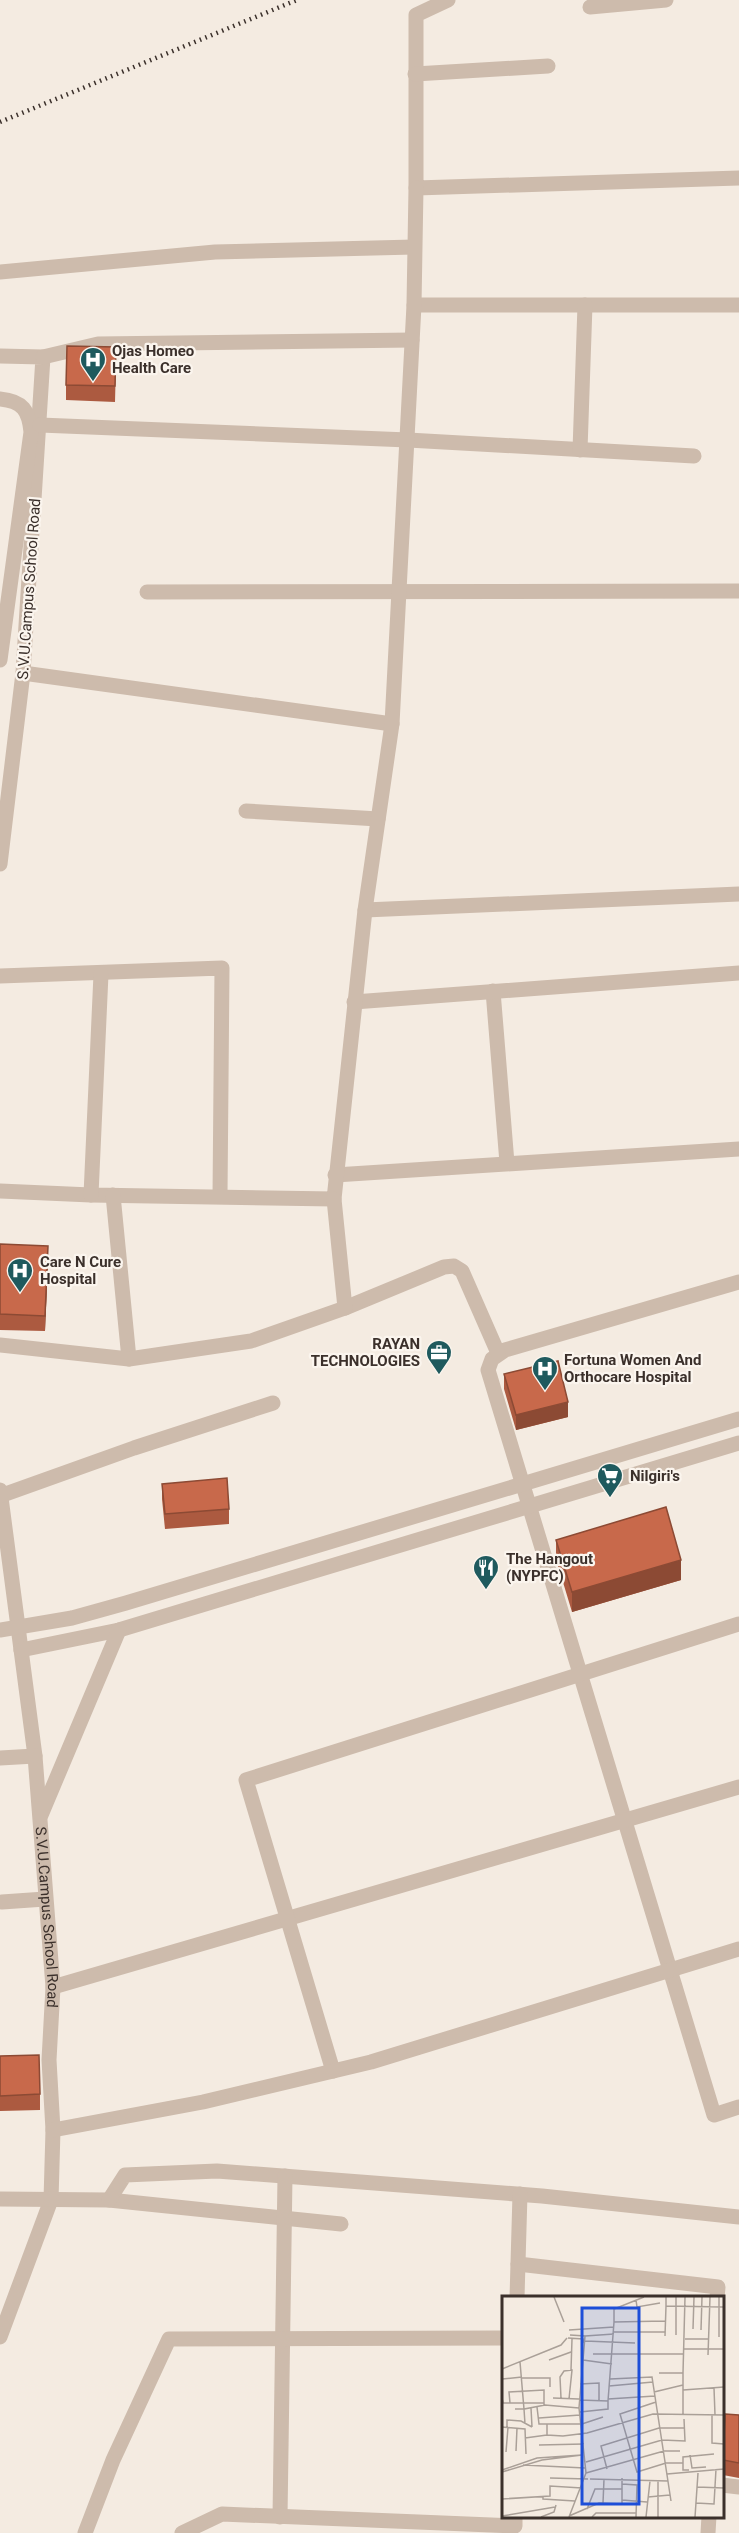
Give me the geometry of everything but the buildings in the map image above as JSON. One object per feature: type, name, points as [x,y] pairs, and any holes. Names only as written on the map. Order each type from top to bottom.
[{"type":"street","points":[[345,1308],[334,1199],[335,1175],[365,910],[392,724],[414,305],[416,15],[448,0]]},
{"type":"street","points":[[590,7],[666,0]]},
{"type":"street","points":[[415,74],[548,66]]},
{"type":"street","points":[[416,188],[739,178]]},
{"type":"street","points":[[0,272],[215,252],[414,247]]},
{"type":"street","points":[[414,305],[739,305]]},
{"type":"street","points":[[580,450],[585,305]]},
{"type":"street","points":[[0,356],[43,357],[98,344],[412,340]]},
{"type":"street","name":"S.V.U.Campus School Road","points":[[0,864],[23,673],[43,357]]},
{"type":"street","name":"S.V.U.Campus School Road","points":[[0,399],[19,403],[30,414],[31,432],[0,660]]},
{"type":"street","points":[[40,425],[408,440],[694,456]]},
{"type":"street","points":[[147,592],[739,591]]},
{"type":"street","points":[[23,673],[392,724]]},
{"type":"street","points":[[246,811],[378,819]]},
{"type":"street","points":[[365,910],[739,894]]},
{"type":"street","points":[[0,976],[222,968],[220,1196]]},
{"type":"street","points":[[354,1002],[739,973]]},
{"type":"street","points":[[91,1196],[101,974]]},
{"type":"street","points":[[493,991],[507,1163]]},
{"type":"street","points":[[335,1175],[739,1149]]},
{"type":"street","points":[[0,1191],[91,1196],[334,1199]]},
{"type":"street","points":[[113,1196],[129,1359]]},
{"type":"street","points":[[0,1345],[129,1359],[251,1341],[345,1308],[444,1267],[454,1266],[462,1271],[498,1353]]},
{"type":"street","points":[[739,1282],[498,1353],[488,1365],[489,1380],[582,1674],[714,2115],[739,2107]]},
{"type":"street","points":[[0,1494],[273,1403]]},
{"type":"street","points":[[0,1630],[18,1629],[126,1604],[739,1419]]},
{"type":"street","points":[[21,1650],[118,1630],[739,1443]]},
{"type":"street","name":"S.V.U.Campus School Road","points":[[0,1494],[35,1756],[53,1987],[49,2060],[54,2130],[51,2200],[5,2315],[0,2337]]},
{"type":"street","points":[[333,2071],[246,1780],[739,1624]]},
{"type":"street","points":[[39,1820],[118,1630]]},
{"type":"street","points":[[0,1758],[35,1756]]},
{"type":"street","points":[[53,1987],[739,1787]]},
{"type":"street","points":[[1,1902],[45,1899]]},
{"type":"street","points":[[54,2130],[203,2102],[333,2071],[739,1949]]},
{"type":"street","points":[[29,2060],[49,2060]]},
{"type":"street","points":[[109,2200],[125,2175],[217,2171],[520,2194],[739,2217]]},
{"type":"street","points":[[280,2517],[285,2176]]},
{"type":"street","points":[[517,2296],[520,2194]]},
{"type":"street","points":[[0,2199],[109,2200],[341,2224]]},
{"type":"street","points":[[518,2264],[718,2287],[717,2296]]},
{"type":"street","points":[[85,2533],[113,2460],[169,2339],[502,2338]]},
{"type":"street","points":[[724,2485],[739,2487]]},
{"type":"street","points":[[182,2533],[222,2514],[515,2526],[515,2518]]},
{"type":"street","points":[[708,2533],[709,2518]]},
{"type":"railway","points":[[0,122],[297,0]]},
{"type":"place","name":"Ojas Homeo Health Care","points":[[93,383]]},
{"type":"place","name":"Care N Cure Hospital","points":[[20,1294]]},
{"type":"place","name":"RAYAN TECHNOLOGIES","points":[[439,1376]]},
{"type":"place","name":"Fortuna Women And Orthocare Hospital","points":[[545,1392]]},
{"type":"place","name":"Nilgiri's","points":[[610,1499]]},
{"type":"place","name":"The Hangout (NYPFC)","points":[[486,1591]]}]
